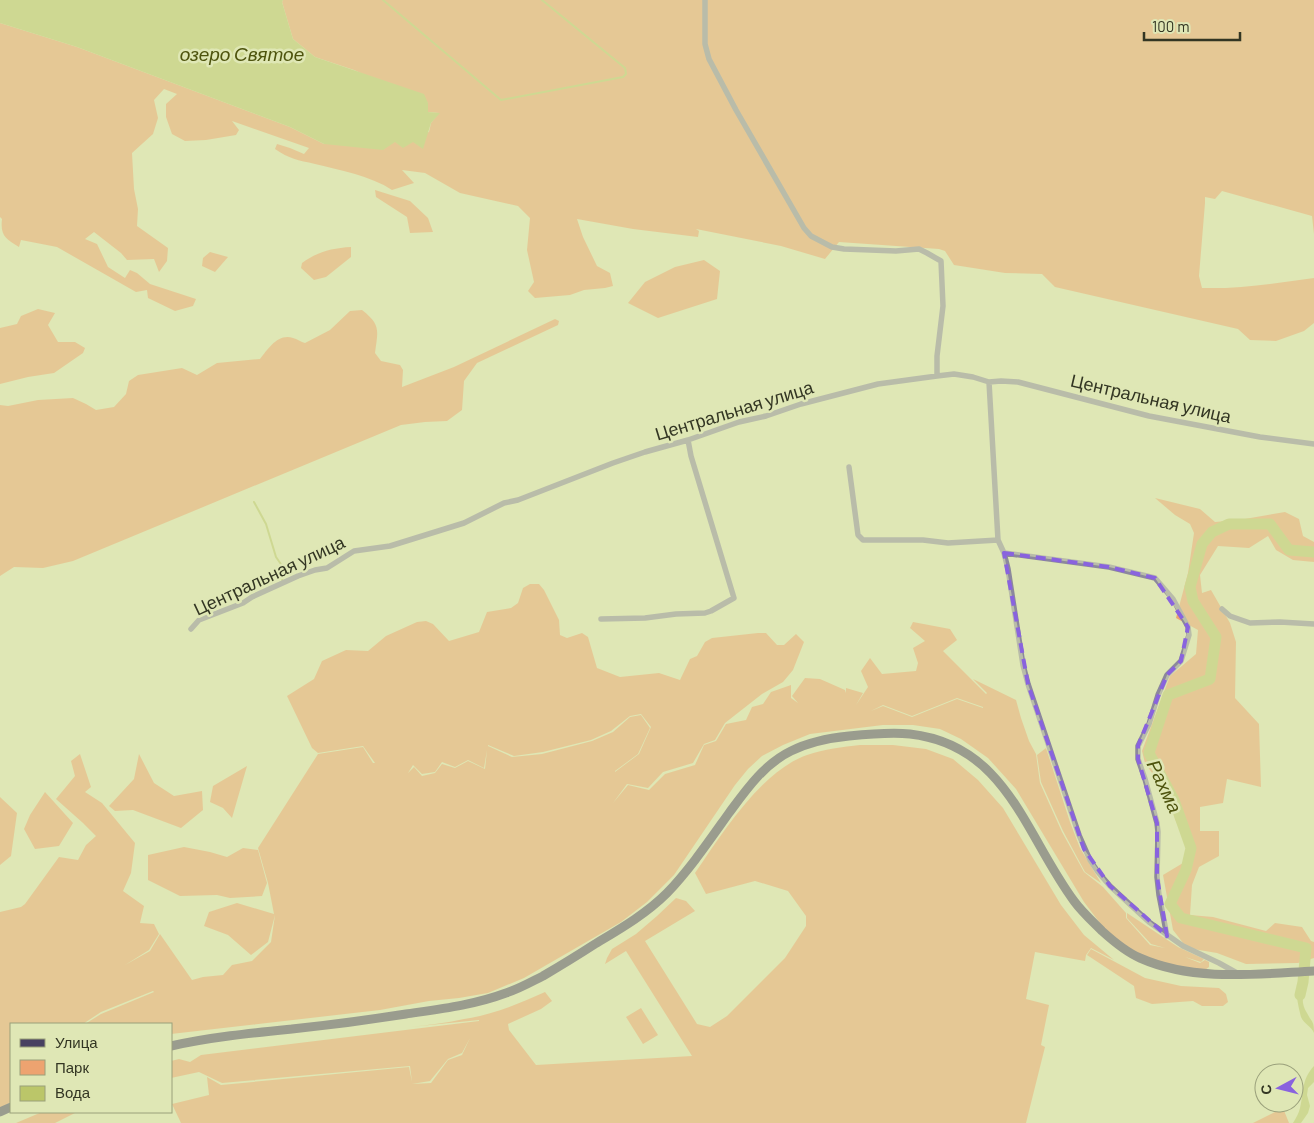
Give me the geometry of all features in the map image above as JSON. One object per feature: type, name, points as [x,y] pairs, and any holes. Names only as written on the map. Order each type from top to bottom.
[{"type":"main road","points":[[172,1046],[206,1039],[374,1019],[461,1005],[508,993],[544,975],[630,924],[663,897],[690,867],[754,781],[780,758],[791,751],[823,740],[871,734],[907,733],[925,736],[943,741],[971,755],[1000,783],[1025,818],[1073,900],[1088,918],[1121,947],[1138,957],[1175,970],[1205,974],[1314,971]]},
{"type":"street","points":[[705,0],[705,44],[709,59],[804,228],[811,236],[832,247],[896,251],[919,250],[941,261],[943,306],[937,356],[937,376]]},
{"type":"street","name":"Центральная улица","points":[[191,629],[198,620],[243,603],[298,576],[327,568],[354,551],[390,546],[464,523],[504,503],[518,500],[629,458],[739,422],[878,384],[954,374],[989,382],[1018,382],[1158,418],[1260,437],[1314,444]]},
{"type":"street","points":[[989,382],[998,540],[1008,569],[1023,665],[1084,849],[1098,872],[1110,886],[1148,922],[1183,946],[1238,974]]},
{"type":"street","points":[[601,620],[705,613],[711,612],[734,598],[691,456],[688,440]]},
{"type":"street","points":[[850,467],[858,535],[863,540],[923,540],[948,543],[998,540]]},
{"type":"street","points":[[1004,553],[1109,567],[1155,578],[1173,599],[1188,627],[1189,635],[1181,661],[1167,675],[1138,746],[1138,759],[1157,823],[1157,877],[1167,936]]},
{"type":"street","points":[[1222,609],[1230,616],[1250,623],[1314,624]]},
{"type":"highlighted area","points":[[1004,553],[1109,567],[1155,578],[1188,627],[1181,661],[1167,675],[1138,746],[1138,759],[1157,823],[1157,877],[1167,936],[1110,886],[1084,849],[1028,684]]},
{"type":"green space","points":[[283,0],[1314,0],[1314,234],[1312,216],[1222,191],[1215,199],[1205,197],[1199,276],[1202,288],[1244,287],[1314,278],[1314,323],[1304,331],[1276,341],[1250,340],[1238,329],[1055,287],[1042,274],[1005,273],[954,265],[945,251],[939,249],[839,242],[825,259],[781,246],[696,229],[699,231],[698,237],[633,229],[577,219],[583,237],[597,266],[610,273],[613,286],[584,290],[570,295],[535,298],[528,291],[534,282],[527,250],[530,218],[518,206],[460,193],[425,173],[402,170],[414,183],[392,190],[365,177],[289,157],[275,149],[277,144],[304,154],[309,148],[232,121],[239,130],[236,135],[185,141],[172,134],[166,117],[166,104],[177,94],[164,89],[154,100],[158,118],[153,134],[132,153],[134,189],[138,209],[137,226],[168,248],[167,261],[159,272],[154,259],[127,260],[94,232],[85,239],[97,244],[108,267],[125,278],[130,270],[137,273],[150,284],[196,299],[193,306],[175,311],[148,298],[147,290],[136,292],[57,247],[21,240],[19,247],[5,236],[0,217],[0,23],[77,47],[290,127],[324,144],[395,142],[429,132],[431,123],[439,113],[428,112],[428,103],[354,70],[315,57],[293,39]]},
{"type":"green space","points":[[375,190],[410,201],[428,218],[433,232],[410,233],[407,217],[376,197]]},
{"type":"green space","points":[[351,247],[351,257],[326,277],[314,280],[301,268],[302,263],[319,253],[337,248]]},
{"type":"green space","points":[[210,252],[228,257],[215,272],[202,266],[203,258]]},
{"type":"green space","points":[[704,260],[720,271],[717,299],[658,318],[628,303],[645,282],[675,267]]},
{"type":"green space","points":[[38,309],[55,313],[48,325],[58,342],[75,342],[85,348],[83,353],[54,373],[0,384],[0,328],[17,324],[21,316]]},
{"type":"green space","points":[[362,310],[377,328],[375,353],[381,361],[400,365],[403,370],[402,387],[454,367],[555,319],[559,321],[558,325],[477,363],[464,381],[462,410],[447,421],[401,425],[73,561],[43,568],[14,567],[0,576],[0,405],[8,406],[38,400],[73,398],[96,410],[114,407],[126,394],[129,381],[138,375],[182,368],[197,375],[217,363],[260,359],[278,340],[288,337],[305,343],[330,330],[350,311]]},
{"type":"green space","points":[[1155,498],[1200,509],[1215,522],[1285,512],[1299,519],[1303,536],[1314,542],[1314,562],[1293,560],[1276,550],[1268,536],[1249,548],[1218,546],[1200,575],[1202,593],[1211,590],[1230,623],[1236,642],[1235,698],[1259,724],[1261,787],[1227,779],[1223,803],[1200,807],[1200,831],[1219,831],[1219,856],[1199,867],[1192,885],[1190,915],[1213,917],[1266,931],[1275,923],[1302,927],[1311,941],[1314,942],[1314,958],[1298,963],[1246,964],[1217,953],[1187,948],[1173,930],[1163,875],[1193,857],[1175,819],[1171,800],[1145,763],[1142,751],[1170,676],[1196,654],[1198,630],[1176,618],[1188,573],[1194,533],[1190,524],[1175,515]]},
{"type":"green space","points":[[530,584],[539,584],[559,620],[560,635],[567,638],[582,633],[588,637],[597,668],[620,677],[659,673],[680,680],[690,659],[697,656],[705,642],[712,638],[766,633],[777,645],[784,645],[796,634],[804,642],[793,670],[783,682],[762,694],[725,723],[715,740],[704,744],[693,763],[663,772],[648,788],[627,784],[613,803],[628,785],[649,790],[665,774],[695,765],[704,745],[716,741],[726,724],[746,720],[752,707],[763,704],[771,692],[791,685],[791,698],[798,703],[792,696],[805,678],[820,679],[845,690],[846,693],[846,688],[863,693],[856,705],[868,687],[861,671],[870,658],[882,674],[916,671],[918,663],[913,648],[925,641],[910,628],[913,622],[950,629],[957,640],[943,651],[986,694],[973,679],[1016,700],[1029,741],[1036,754],[1040,783],[1062,832],[1084,872],[1103,887],[1126,913],[1126,918],[1150,945],[1165,948],[1151,944],[1127,918],[1127,913],[1178,947],[1204,959],[1201,962],[1185,957],[1200,963],[1205,960],[1209,962],[1209,967],[1205,970],[1171,966],[1145,957],[1122,944],[1103,927],[1084,902],[1016,789],[988,758],[961,739],[940,729],[913,725],[883,725],[810,734],[762,756],[735,785],[674,875],[647,902],[621,922],[524,978],[488,993],[459,998],[429,1001],[380,1010],[172,1034],[172,1023],[87,1023],[101,1014],[153,991],[101,1012],[84,1023],[10,1023],[10,1103],[0,1108],[0,912],[21,907],[25,904],[59,857],[78,860],[86,845],[96,836],[56,799],[75,776],[71,761],[80,754],[91,787],[85,792],[102,803],[135,843],[131,873],[123,891],[144,906],[140,923],[154,924],[159,934],[149,950],[125,965],[150,951],[160,934],[192,980],[223,975],[232,965],[252,961],[271,942],[275,915],[268,942],[251,955],[228,935],[204,926],[209,912],[237,903],[274,914],[258,848],[318,754],[363,747],[373,763],[375,763],[363,746],[318,753],[312,748],[287,696],[314,679],[322,661],[346,650],[368,651],[386,636],[417,622],[426,621],[433,624],[449,641],[479,632],[487,612],[511,608],[518,603],[523,588]],"holes":[[[957,698],[983,707],[957,699],[912,717],[883,706],[871,711],[883,705],[912,716]],[[641,714],[651,727],[639,754],[615,772],[638,754],[650,728],[641,715],[630,717],[613,732],[592,741],[542,754],[512,757],[488,746],[514,756],[543,752],[591,740],[611,731],[630,716]],[[487,750],[485,769],[468,761],[455,768],[442,764],[435,773],[422,776],[414,767],[408,773],[413,765],[422,774],[435,772],[442,762],[455,767],[468,760],[484,768]]]},
{"type":"green space","points":[[860,745],[893,745],[926,749],[953,759],[978,780],[1003,808],[1061,905],[1084,935],[1114,960],[1091,948],[1086,955],[1085,961],[1035,952],[1026,999],[1049,1005],[1041,1045],[1045,1047],[1026,1123],[181,1123],[172,1104],[209,1095],[207,1077],[221,1085],[409,1067],[412,1082],[410,1066],[222,1083],[199,1072],[172,1078],[172,1061],[179,1059],[190,1062],[201,1055],[479,1021],[410,1027],[484,1015],[515,1005],[545,992],[552,1001],[541,1009],[508,1024],[509,1030],[536,1065],[692,1056],[626,951],[605,964],[607,958],[612,949],[636,934],[676,898],[686,901],[695,911],[645,941],[697,1024],[710,1027],[727,1016],[785,958],[806,926],[806,916],[788,891],[755,881],[706,894],[695,873],[717,840],[758,789],[790,763],[807,755]],"holes":[[[470,1038],[462,1055],[448,1060],[431,1083],[412,1084],[430,1081],[448,1059],[462,1053]]]},
{"type":"green space","points":[[1046,748],[1080,848],[1101,883],[1085,872],[1063,831],[1041,782],[1037,755]]},
{"type":"green space","points":[[139,754],[154,783],[174,796],[202,791],[203,810],[181,828],[133,810],[115,811],[109,806],[134,779]]},
{"type":"green space","points":[[247,766],[232,818],[223,808],[210,802],[213,786]]},
{"type":"green space","points":[[45,792],[73,823],[59,846],[35,849],[24,829],[30,815]]},
{"type":"green space","points":[[0,797],[17,813],[11,856],[0,865]]},
{"type":"green space","points":[[184,847],[227,857],[243,848],[258,850],[267,883],[262,896],[230,898],[217,895],[180,896],[148,880],[148,855]]},
{"type":"green space","points":[[1091,949],[1145,978],[1181,986],[1219,988],[1226,994],[1228,1002],[1223,1006],[1202,1006],[1193,1001],[1152,1004],[1136,998],[1134,986],[1087,955]]},
{"type":"green space","points":[[641,1008],[658,1035],[643,1044],[626,1017]]},
{"type":"green space","points":[[40,1113],[75,1113],[55,1123],[16,1123]]},
{"type":"green space","points":[[1273,1113],[1285,1113],[1289,1123],[1253,1123]]},
{"type":"water","name":"озеро Святое","points":[[0,0],[283,0],[293,39],[315,57],[424,94],[428,103],[428,112],[440,113],[431,123],[423,149],[413,142],[403,148],[395,142],[383,150],[324,144],[290,127],[77,47],[0,23]]},
{"type":"water","points":[[1300,980],[1306,980],[1303,1001],[1313,1024],[1314,1033],[1301,1017],[1297,995]]},
{"type":"water","points":[[1314,1066],[1314,1082],[1308,1088],[1307,1095],[1310,1106],[1308,1113],[1301,1123],[1293,1123],[1298,1113],[1304,1113],[1304,1087]]},
{"type":"waterway","points":[[383,0],[501,100],[623,77],[626,74],[625,68],[542,0]]},
{"type":"waterway","points":[[254,502],[266,524],[276,557],[285,570],[282,580]]},
{"type":"waterway","name":"Рахма","points":[[1300,995],[1306,948],[1181,918],[1170,904],[1186,870],[1191,848],[1174,800],[1149,753],[1168,695],[1210,679],[1216,637],[1193,601],[1190,587],[1202,544],[1212,532],[1229,524],[1270,524],[1289,550],[1314,552]]}]
